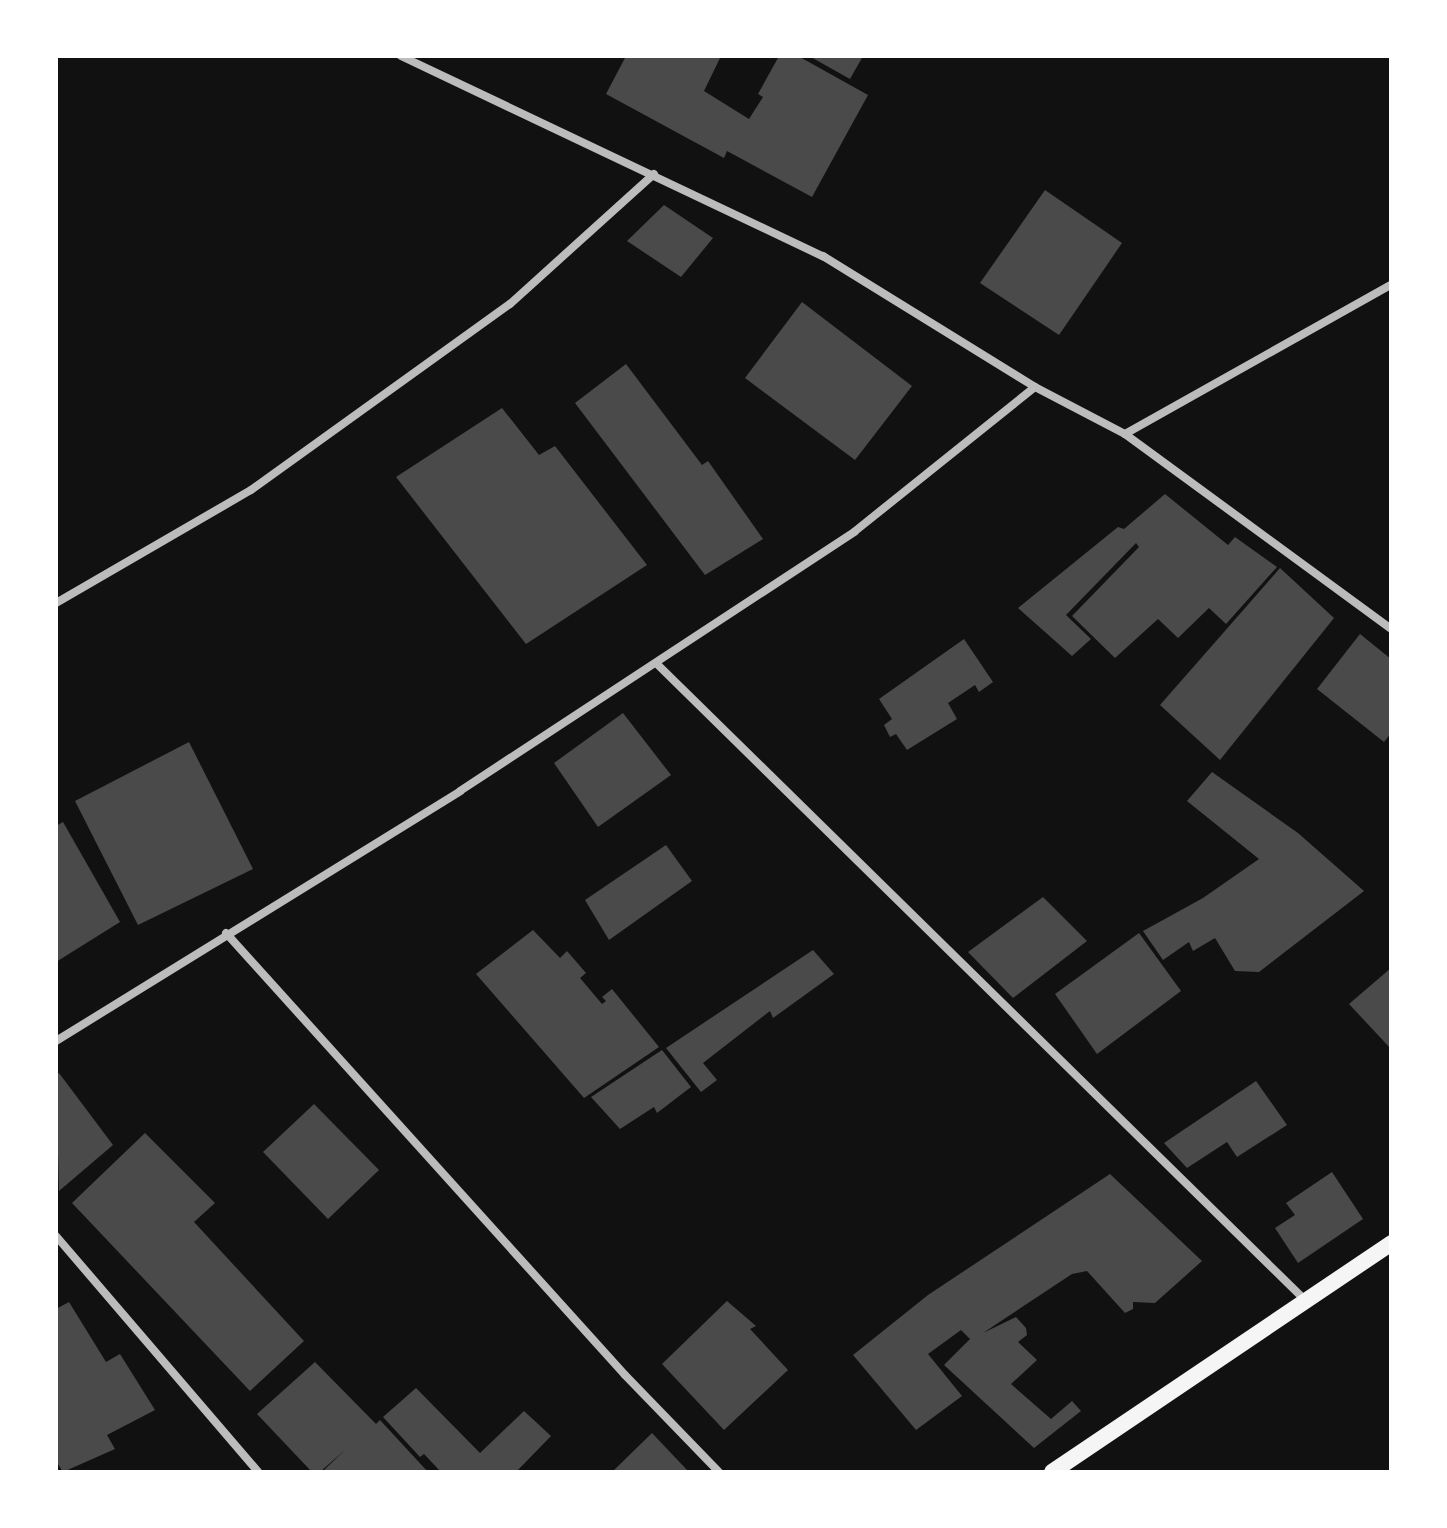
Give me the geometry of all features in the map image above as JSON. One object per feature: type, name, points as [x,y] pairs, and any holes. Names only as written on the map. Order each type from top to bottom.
[{"type":"main road","points":[[1052,1472],[1391,1243]]},
{"type":"street","points":[[401,56],[823,256],[1035,387],[1125,434],[1391,629]]},
{"type":"street","points":[[56,603],[251,490],[510,304],[654,174]]},
{"type":"street","points":[[1125,434],[1391,285]]},
{"type":"street","points":[[56,1041],[460,791],[854,532],[1035,387]]},
{"type":"street","points":[[656,663],[1306,1301]]},
{"type":"street","points":[[226,933],[625,1375],[719,1472]]},
{"type":"street","points":[[56,1236],[258,1472]]},
{"type":"building","points":[[626,56],[720,58],[704,91],[749,119],[763,97],[758,94],[779,56],[798,56],[868,95],[812,197],[727,151],[724,158],[606,94]]},
{"type":"building","points":[[809,56],[863,56],[850,79]]},
{"type":"building","points":[[1045,190],[1122,243],[1059,335],[980,283]]},
{"type":"building","points":[[664,205],[713,238],[681,277],[627,241]]},
{"type":"building","points":[[802,302],[912,386],[855,460],[745,378]]},
{"type":"building","points":[[626,364],[702,465],[708,461],[763,539],[705,575],[575,403]]},
{"type":"building","points":[[502,408],[539,455],[555,446],[647,565],[526,644],[396,477]]},
{"type":"building","points":[[1165,494],[1228,545],[1235,537],[1277,567],[1226,624],[1209,608],[1178,638],[1158,619],[1115,658],[1072,616],[1139,547],[1136,543],[1066,615],[1091,639],[1072,656],[1018,608],[1118,527],[1124,529]]},
{"type":"building","points":[[1280,568],[1334,618],[1220,760],[1160,705]]},
{"type":"building","points":[[1360,634],[1391,659],[1391,733],[1384,742],[1317,689]]},
{"type":"building","points":[[964,639],[993,682],[979,692],[975,685],[948,703],[957,719],[907,750],[896,734],[890,737],[884,725],[892,719],[879,699]]},
{"type":"building","points":[[623,713],[671,775],[598,827],[554,763]]},
{"type":"building","points":[[189,742],[253,869],[138,925],[75,801]]},
{"type":"building","points":[[1212,772],[1298,833],[1364,891],[1259,972],[1235,971],[1215,938],[1193,951],[1189,942],[1163,960],[1143,931],[1203,898],[1259,859],[1187,801]]},
{"type":"building","points":[[63,822],[120,922],[56,962],[56,826]]},
{"type":"building","points":[[666,845],[692,881],[609,940],[585,900]]},
{"type":"building","points":[[1043,897],[1087,941],[1013,998],[968,952]]},
{"type":"building","points":[[533,930],[560,958],[567,951],[586,973],[580,978],[602,1004],[606,1001],[602,997],[612,989],[659,1047],[584,1098],[476,974]]},
{"type":"building","points":[[1139,933],[1181,991],[1097,1054],[1055,994]]},
{"type":"building","points":[[813,950],[834,974],[773,1018],[770,1011],[703,1063],[717,1080],[701,1092],[666,1048]]},
{"type":"building","points":[[1391,968],[1391,1049],[1349,1004]]},
{"type":"building","points":[[662,1050],[691,1087],[657,1113],[654,1107],[620,1129],[591,1097]]},
{"type":"building","points":[[59,1073],[113,1145],[59,1191],[56,1076]]},
{"type":"building","points":[[1256,1081],[1287,1125],[1237,1157],[1227,1142],[1187,1168],[1164,1143]]},
{"type":"building","points":[[314,1104],[379,1170],[328,1219],[263,1152]]},
{"type":"building","points":[[145,1133],[215,1203],[194,1222],[304,1341],[250,1391],[72,1203]]},
{"type":"building","points":[[1332,1172],[1363,1219],[1298,1263],[1275,1228],[1295,1215],[1286,1203]]},
{"type":"building","points":[[1110,1174],[1202,1261],[1155,1303],[1133,1302],[1133,1309],[1125,1313],[1087,1271],[1072,1274],[983,1333],[1016,1317],[1026,1328],[1027,1335],[1018,1342],[1037,1360],[1011,1384],[1051,1419],[1072,1401],[1081,1411],[1034,1448],[944,1365],[970,1339],[961,1330],[928,1354],[962,1396],[916,1430],[853,1355],[928,1295]]},
{"type":"building","points":[[727,1301],[756,1326],[750,1329],[788,1370],[724,1430],[662,1364]]},
{"type":"building","points":[[69,1302],[106,1362],[120,1354],[155,1410],[107,1435],[115,1449],[63,1472],[56,1461],[56,1309]]},
{"type":"building","points":[[315,1362],[376,1424],[380,1420],[428,1472],[322,1472],[346,1449],[320,1472],[312,1472],[257,1414]]},
{"type":"building","points":[[416,1388],[480,1453],[524,1411],[551,1436],[516,1472],[441,1472],[424,1454],[420,1457],[383,1417]]},
{"type":"building","points":[[652,1433],[689,1472],[612,1472]]}]
